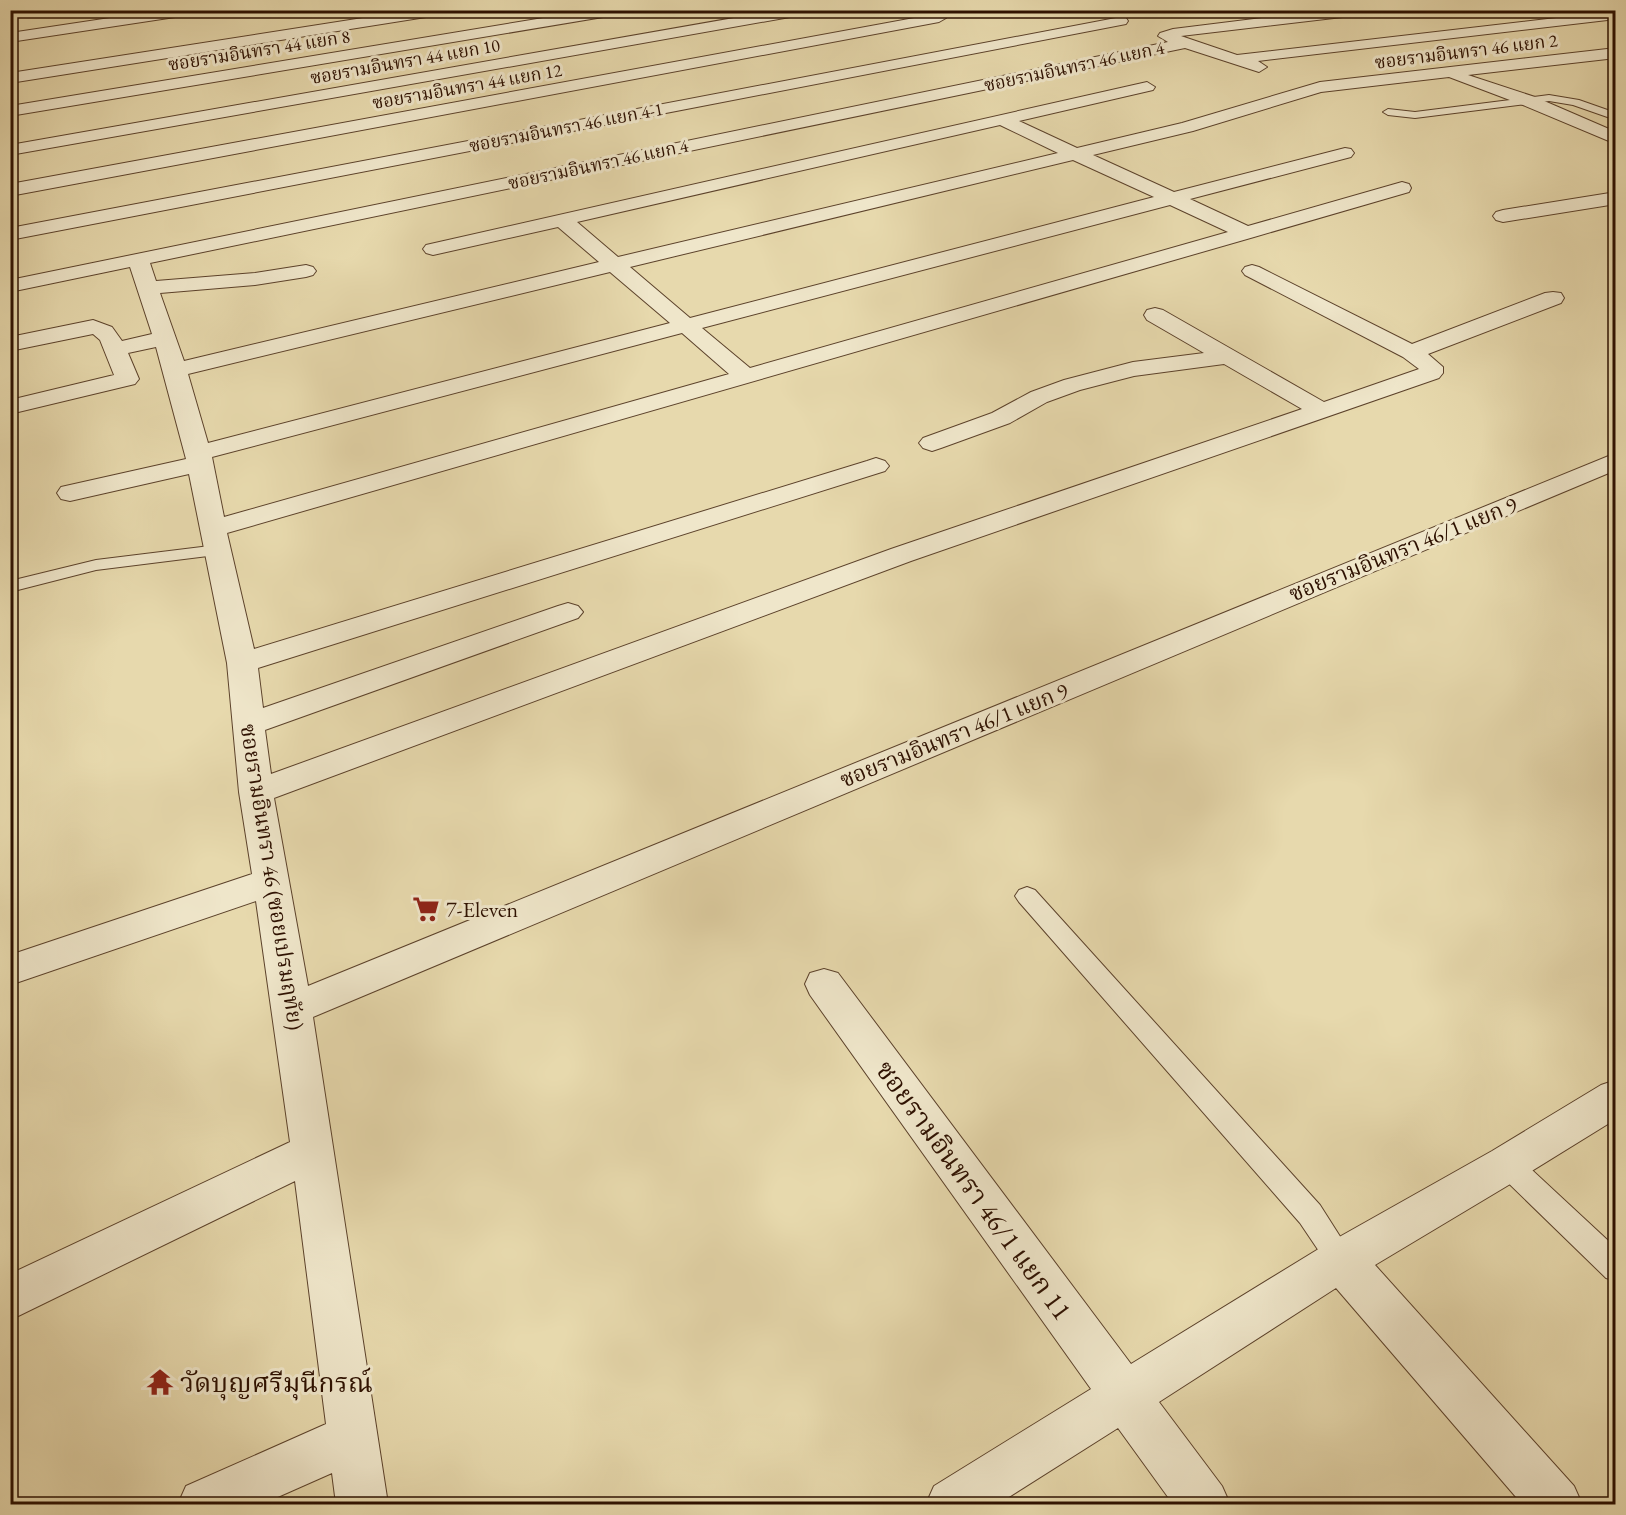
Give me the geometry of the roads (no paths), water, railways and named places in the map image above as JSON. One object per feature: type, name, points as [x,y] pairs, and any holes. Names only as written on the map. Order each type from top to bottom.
[{"type":"street","points":[[10,38],[195,10]]},
{"type":"street","points":[[10,78],[445,10]]},
{"type":"street","name":"ซอยรามอินทรา 44 แยก 8","points":[[10,111],[621,10]]},
{"type":"street","name":"ซอยรามอินทรา 44 แยก 10","points":[[10,150],[807,10]]},
{"type":"street","name":"ซอยรามอินทรา 46 แยก 4-1","points":[[10,234],[1126,23],[1090,10]]},
{"type":"street","points":[[1277,73],[1156,33],[1368,10]]},
{"type":"street","points":[[1239,59],[1616,15]]},
{"type":"street","name":"ซอยรามอินทรา 44 แยก 12","points":[[10,190],[927,16]]},
{"type":"street","name":"ซอยรามอินทรา 46 แยก 4","points":[[10,286],[1186,43]]},
{"type":"street","name":"ซอยรามอินทรา 46 แยก 2","points":[[1320,87],[1449,74],[1616,53]]},
{"type":"street","points":[[1449,74],[1530,100],[1616,140]]},
{"type":"street","points":[[1298,80],[1320,87]]},
{"type":"street","points":[[433,249],[1147,87]]},
{"type":"street","points":[[115,349],[170,354],[615,265],[1213,120],[1264,102],[1320,87]]},
{"type":"street","points":[[1002,120],[1247,232]]},
{"type":"street","points":[[524,136],[568,171]]},
{"type":"street","points":[[70,493],[686,326],[1345,153]]},
{"type":"street","points":[[215,539],[744,375],[1402,188]]},
{"type":"street","points":[[1503,216],[1616,198]]},
{"type":"street","points":[[562,220],[744,375]]},
{"type":"street","name":"ซอยรามอินทรา 46 (ซอยเปรมฤทัย)","points":[[138,260],[170,354],[199,458],[242,663],[256,792],[292,1008],[362,1504]]},
{"type":"street","points":[[148,288],[255,279],[306,271]]},
{"type":"street","points":[[256,792],[901,555],[1431,373],[1431,367],[1411,352],[1252,271]]},
{"type":"street","points":[[1411,352],[1553,298]]},
{"type":"street","points":[[1155,315],[1322,411]]},
{"type":"street","points":[[10,344],[93,327],[102,328],[107,331],[127,379],[10,407]]},
{"type":"street","points":[[932,443],[1000,418],[1039,397],[1082,382],[1133,369],[1226,357]]},
{"type":"street","name":"ซอยรามอินทรา 46/1 แยก 9","points":[[292,1008],[1616,461]]},
{"type":"street","points":[[242,663],[876,466]]},
{"type":"street","points":[[249,724],[568,612]]},
{"type":"street","points":[[10,970],[270,882]]},
{"type":"street","name":"ซอยรามอินทรา 46/1 แยก 11","points":[[824,984],[1204,1504]]},
{"type":"street","points":[[952,1504],[1341,1260],[1507,1164],[1616,1097]]},
{"type":"street","points":[[10,1298],[312,1152]]},
{"type":"street","points":[[1341,1260],[1556,1504]]},
{"type":"street","points":[[204,1504],[352,1438]]},
{"type":"lane","points":[[1388,111],[1415,115],[1530,100],[1566,98],[1616,117]]},
{"type":"lane","points":[[10,587],[96,565],[215,539]]},
{"type":"lane","points":[[1027,897],[1310,1214],[1341,1260]]},
{"type":"lane","points":[[1507,1164],[1616,1268]]},
{"type":"place","name":"7-Eleven","points":[[426,909]]},
{"type":"place","name":"วัดบุญศรีมุนีกรณ์","points":[[160,1382]]}]
